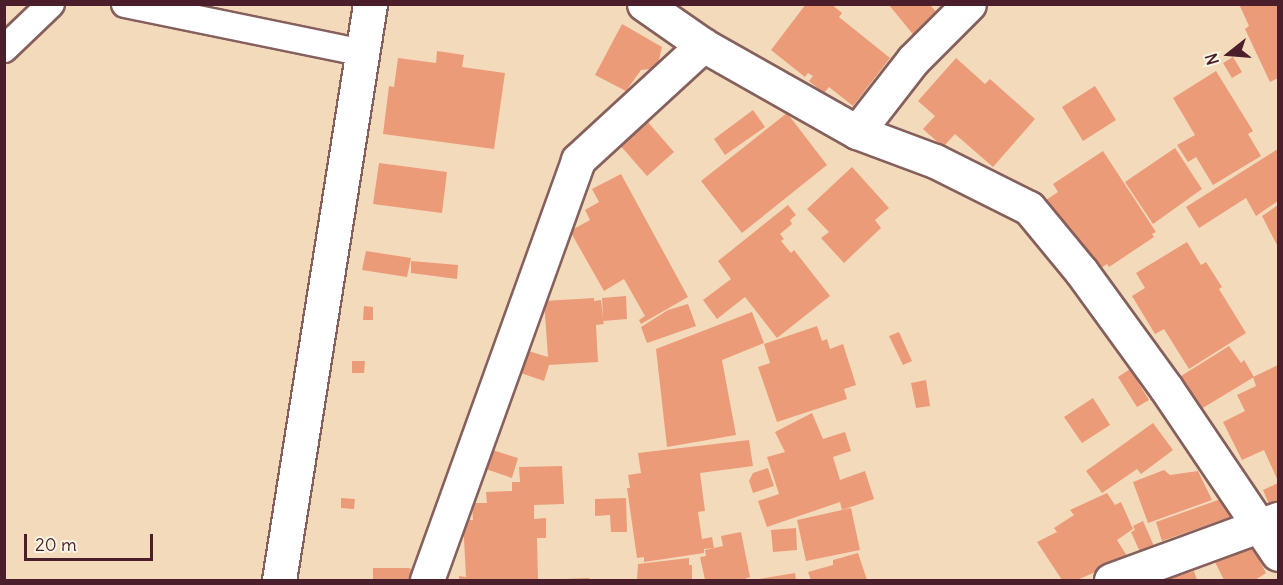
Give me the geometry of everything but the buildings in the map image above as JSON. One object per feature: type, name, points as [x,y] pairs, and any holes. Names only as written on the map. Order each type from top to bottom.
[{"type":"street","points":[[279,580],[370,4]]},
{"type":"street","points":[[644,4],[703,45],[857,132],[935,161],[1029,208],[1081,271],[1166,388],[1269,522],[1278,554]]},
{"type":"street","points":[[857,132],[913,60],[969,4]]},
{"type":"street","points":[[427,580],[578,160],[703,45]]},
{"type":"street","points":[[1111,580],[1269,522]]},
{"type":"lane","points":[[4,49],[51,4]]},
{"type":"lane","points":[[125,4],[363,53]]}]
